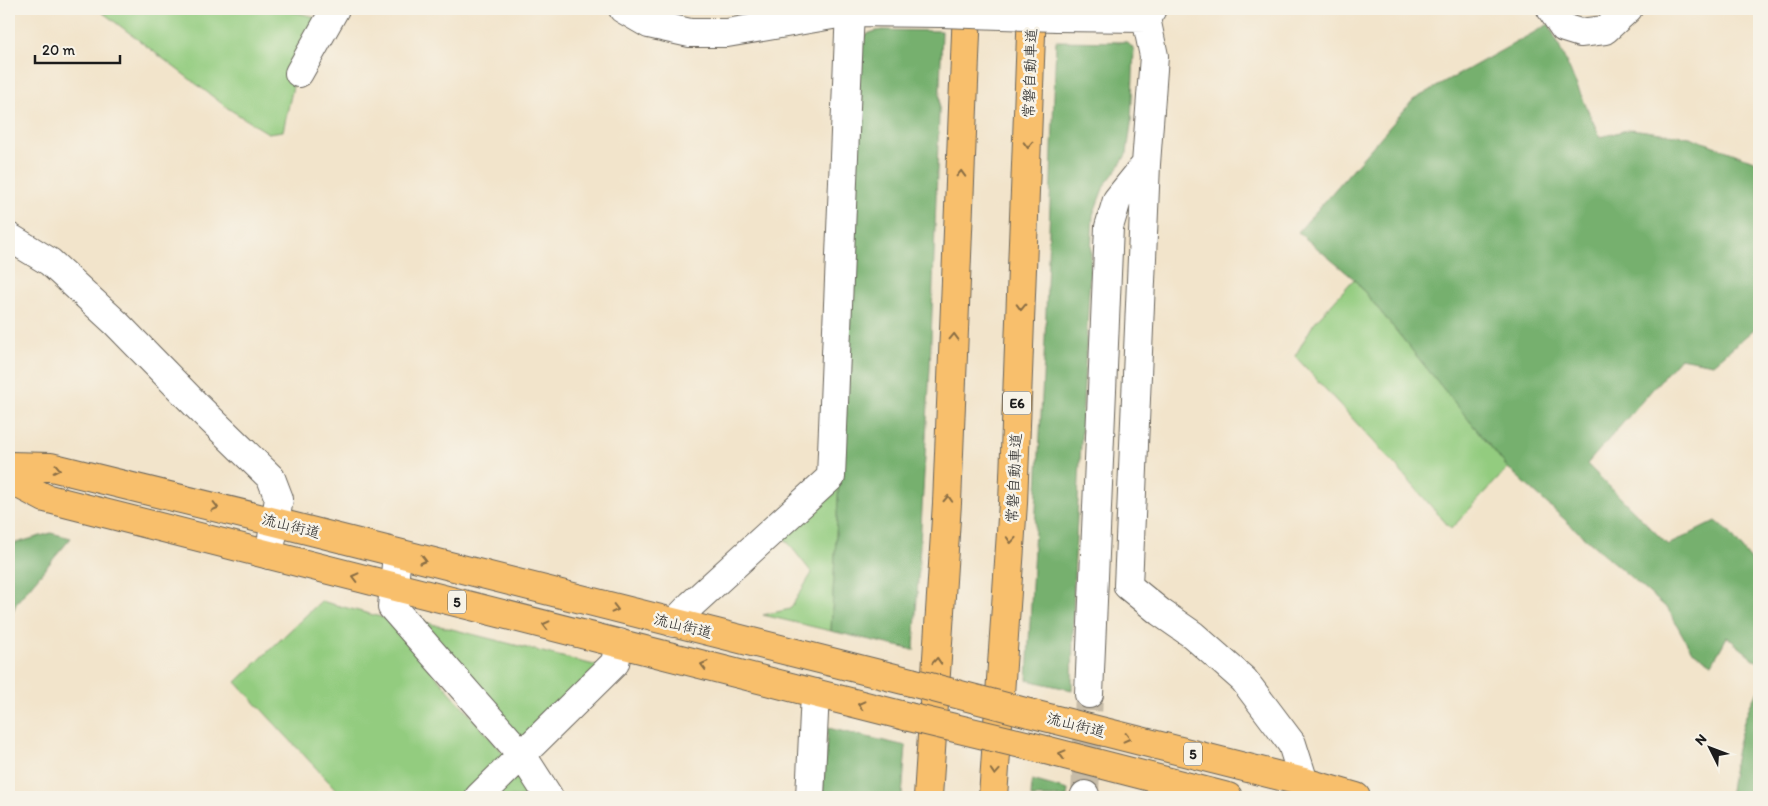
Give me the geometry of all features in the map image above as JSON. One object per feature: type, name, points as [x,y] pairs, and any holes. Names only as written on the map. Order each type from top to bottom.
[{"type":"main road","points":[[928,797],[947,503],[954,11]]},
{"type":"main road","name":"常磐自動車道","points":[[993,797],[1044,13]]},
{"type":"main road","name":"流山街道","points":[[9,466],[51,467],[275,522],[911,682],[1304,782],[1356,797]]},
{"type":"main road","name":"流山街道","points":[[9,479],[45,498],[1228,797]]},
{"type":"street","points":[[299,72],[335,9]]},
{"type":"street","points":[[623,9],[649,24],[690,33],[727,33],[850,10],[1044,13],[1146,12],[1154,56],[1146,164],[1128,586],[1193,635],[1244,680],[1292,744],[1304,782]]},
{"type":"street","points":[[1550,9],[1564,28],[1580,33],[1605,30],[1628,9]]},
{"type":"street","points":[[674,623],[692,604],[831,477],[850,10]]},
{"type":"street","points":[[1089,694],[1109,227],[1117,200],[1146,164]]},
{"type":"street","points":[[9,237],[50,262],[116,323],[271,478],[279,499],[269,555]]},
{"type":"street","points":[[397,554],[392,606],[522,755],[549,797]]},
{"type":"street","points":[[479,797],[615,663],[620,643]]},
{"type":"street","points":[[810,797],[815,693]]},
{"type":"green space","points":[[98,9],[276,9],[308,15],[321,24],[296,73],[283,131],[268,133],[229,109]]},
{"type":"green space","points":[[1549,24],[1600,137],[1631,129],[1690,137],[1759,163],[1759,325],[1713,364],[1680,358],[1587,464],[1668,545],[1716,521],[1729,532],[1759,570],[1759,663],[1727,637],[1712,664],[1691,650],[1668,609],[1586,539],[1508,468],[1354,279],[1298,232],[1413,100]]},
{"type":"green space","points":[[882,30],[942,31],[930,368],[914,650],[831,631],[858,120],[858,65],[864,37],[870,33]]},
{"type":"green space","points":[[1056,41],[1127,42],[1134,49],[1131,125],[1127,153],[1104,186],[1093,215],[1074,576],[1072,690],[1027,680],[1045,339]]},
{"type":"green space","points":[[1354,279],[1508,468],[1451,529],[1295,356],[1314,323]]},
{"type":"green space","points":[[839,483],[831,631],[763,615],[790,609],[812,573],[781,534]]},
{"type":"green space","points":[[51,533],[71,538],[17,602],[9,620],[9,545]]},
{"type":"green space","points":[[321,601],[385,618],[507,757],[467,797],[343,797],[236,682]]},
{"type":"green space","points":[[420,621],[598,666],[522,743]]},
{"type":"green space","points":[[1759,690],[1759,797],[1729,797],[1742,727],[1752,701]]},
{"type":"green space","points":[[828,728],[906,746],[902,797],[822,797]]},
{"type":"green space","points":[[518,772],[536,797],[494,797]]},
{"type":"green space","points":[[1032,780],[1068,790],[1067,797],[1031,797]]},
{"type":"tunnel","points":[[1085,795],[1089,694]]}]
